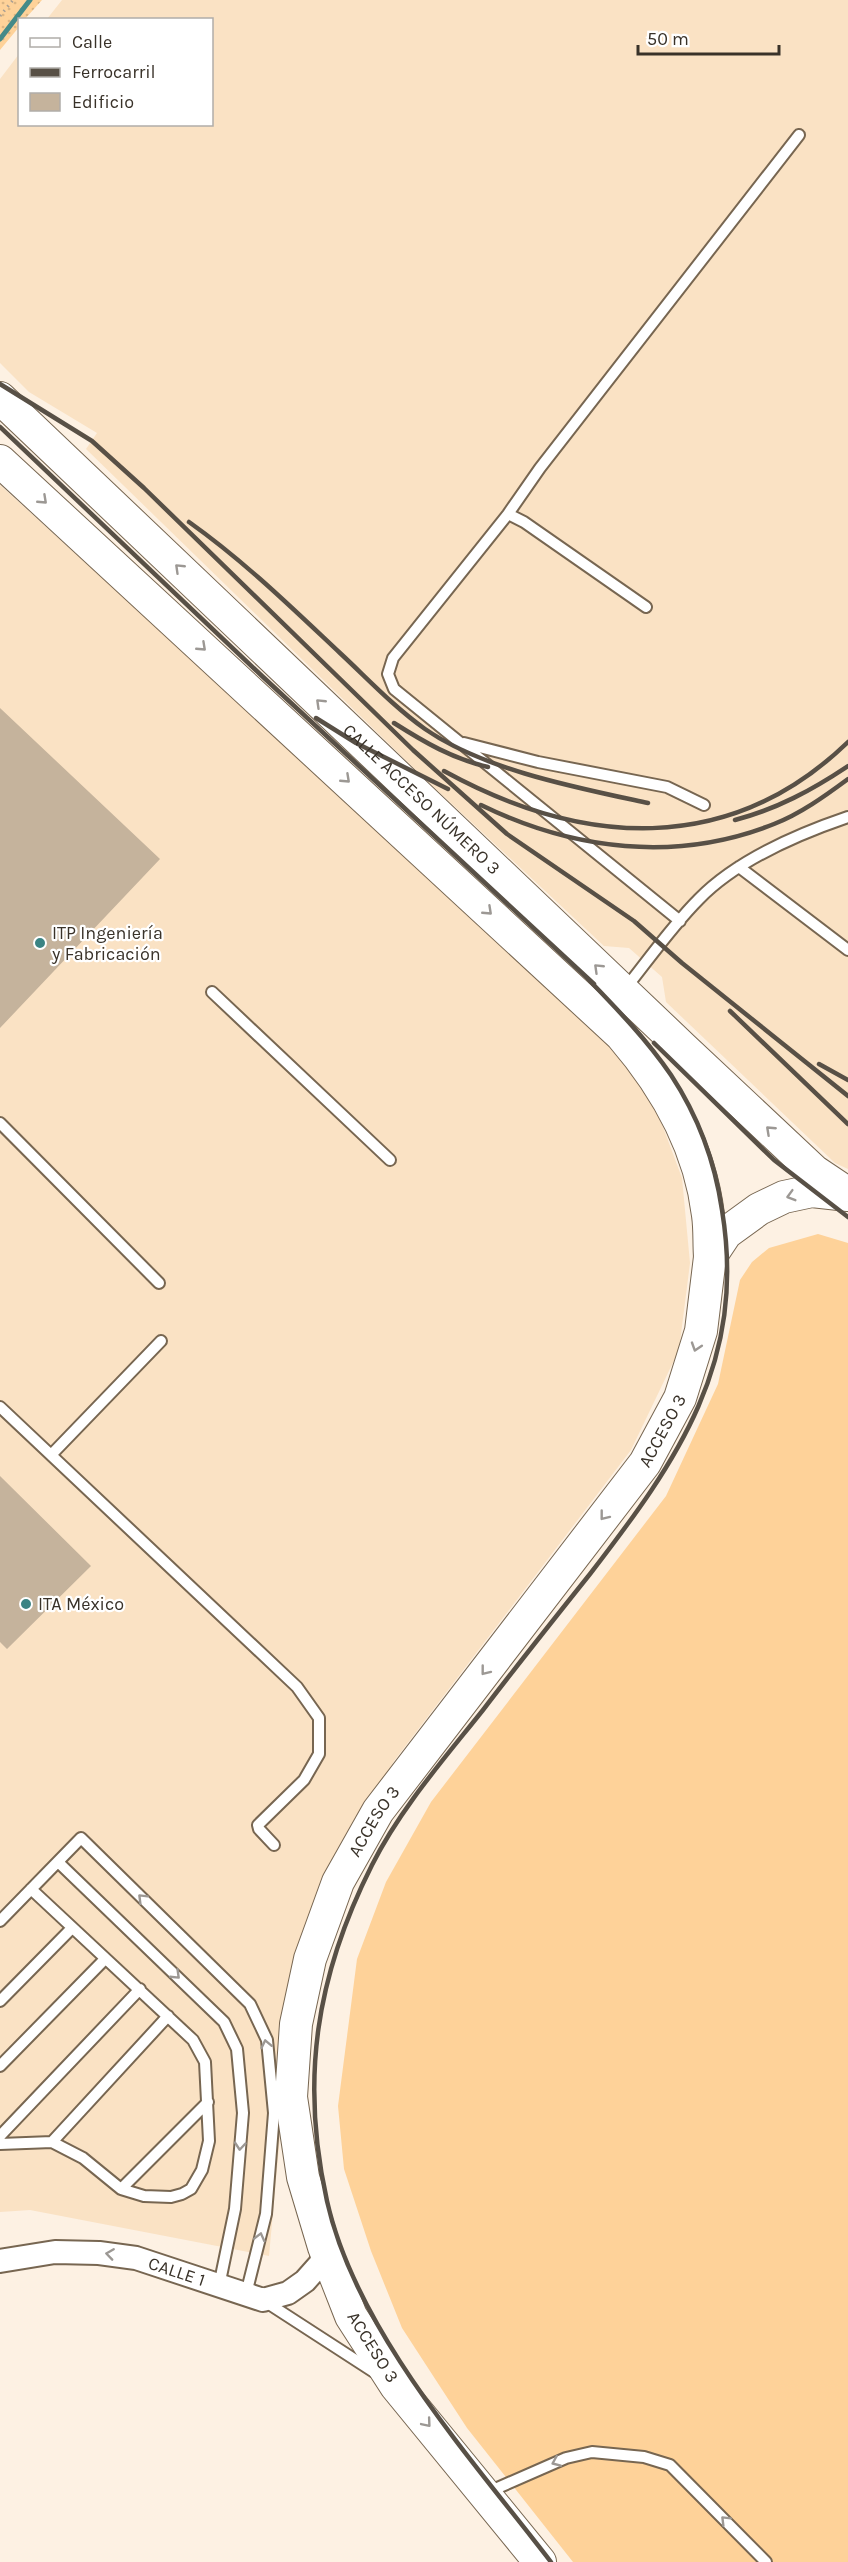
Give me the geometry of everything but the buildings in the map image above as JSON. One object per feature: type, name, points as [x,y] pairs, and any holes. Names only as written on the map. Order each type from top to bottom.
[{"type":"street","name":"CALLE ACCESO NÚMERO 3","points":[[0,398],[623,992],[814,1171],[848,1194]]},
{"type":"street","name":"CALLE ACCESO NÚMERO 3","points":[[0,461],[621,1035],[646,1064],[666,1094],[680,1123],[699,1173],[708,1215],[710,1257]]},
{"type":"street","name":"ACCESO 3","points":[[540,2562],[396,2386],[351,2316],[324,2247],[303,2177],[291,2097],[296,2024],[308,1970],[338,1882],[378,1812],[645,1463],[680,1398],[701,1331],[710,1257],[726,1233],[741,1220],[776,1201],[812,1191],[848,1194]]},
{"type":"street","points":[[254,2297],[288,2293],[305,2281],[321,2263],[324,2247]]},
{"type":"street","name":"CALLE 1","points":[[0,2261],[55,2252],[99,2253],[136,2258],[254,2297]]},
{"type":"street","points":[[487,2496],[508,2537],[516,2562]]},
{"type":"lane","points":[[680,921],[394,689],[388,674],[393,658],[508,514],[540,468],[800,135]]},
{"type":"lane","points":[[508,514],[524,522],[645,607]]},
{"type":"lane","points":[[461,742],[538,762],[667,787],[704,805]]},
{"type":"lane","points":[[623,992],[699,898],[739,867],[775,848],[848,817]]},
{"type":"lane","points":[[739,867],[848,950]]},
{"type":"lane","points":[[212,992],[390,1160]]},
{"type":"lane","points":[[0,1123],[159,1283]]},
{"type":"lane","points":[[52,1454],[161,1341]]},
{"type":"lane","points":[[0,1407],[297,1687],[319,1718],[320,1754],[304,1780],[258,1825],[274,1845]]},
{"type":"lane","points":[[0,1921],[81,1838],[250,2004],[267,2040],[274,2113],[266,2214],[254,2297],[396,2386]]},
{"type":"lane","points":[[58,1862],[224,2022],[237,2049],[243,2113],[235,2209],[219,2286]]},
{"type":"lane","points":[[0,2144],[52,2142],[83,2158],[121,2189],[144,2196],[171,2197],[191,2189],[202,2170],[209,2141],[205,2062],[193,2040],[31,1889]]},
{"type":"lane","points":[[0,2001],[72,1928]]},
{"type":"lane","points":[[0,2066],[105,1959]]},
{"type":"lane","points":[[0,2136],[140,1989]]},
{"type":"lane","points":[[52,2142],[168,2016]]},
{"type":"lane","points":[[121,2189],[208,2102]]},
{"type":"lane","points":[[487,2496],[566,2458],[592,2452],[644,2457],[670,2465],[765,2562]]},
{"type":"path","points":[[0,16],[13,0]]},
{"type":"shaded area","points":[[0,0],[42,0],[26,18],[18,18],[18,28],[0,50]]},
{"type":"shaded area","points":[[62,0],[848,0],[848,1169],[835,1163],[666,1002],[662,977],[629,948],[604,946],[422,776],[86,449],[97,433],[29,392],[0,363],[0,79],[18,55],[18,126],[213,126],[213,18],[48,18]]},
{"type":"shaded area","points":[[0,485],[641,1068],[682,1178],[690,1263],[679,1350],[631,1450],[394,1761],[328,1879],[291,2016],[269,2256],[30,2210],[0,2212]]},
{"type":"shaded area","points":[[818,1234],[848,1243],[848,2562],[573,2562],[467,2428],[402,2328],[371,2251],[344,2169],[338,2106],[357,1959],[386,1882],[431,1802],[666,1496],[718,1384],[740,1280],[752,1262],[769,1248]]},
{"type":"waterway","points":[[0,39],[30,0]]},
{"type":"railway","points":[[0,384],[92,441],[144,488],[413,750],[507,834],[634,921],[682,963],[848,1096]]},
{"type":"railway","points":[[0,427],[262,676],[594,984]]},
{"type":"railway","points":[[189,522],[267,585],[392,702],[425,729],[475,756],[532,776],[648,803]]},
{"type":"railway","points":[[316,718],[356,743],[448,789]]},
{"type":"railway","points":[[394,723],[439,749],[488,767]]},
{"type":"railway","points":[[444,771],[496,796],[548,814],[600,825],[652,828],[704,822],[754,806],[802,780],[848,742]]},
{"type":"railway","points":[[735,820],[794,798],[848,766]]},
{"type":"railway","points":[[481,805],[516,820],[588,841],[625,846],[662,847],[700,844],[737,836],[774,824],[803,810],[848,779]]},
{"type":"railway","points":[[551,2562],[420,2391],[363,2298],[342,2250],[327,2201],[319,2156],[315,2113],[315,2071],[318,2029],[326,1988],[338,1947],[353,1906],[383,1844],[423,1785],[590,1574],[651,1490],[677,1449],[698,1406],[714,1362],[724,1315],[727,1265],[722,1210],[710,1157],[697,1123],[671,1075],[642,1037],[588,979]]},
{"type":"railway","points":[[730,1011],[848,1124]]},
{"type":"railway","points":[[654,1043],[774,1160],[848,1217]]},
{"type":"railway","points":[[819,1064],[848,1080]]},
{"type":"place","name":"ITP Ingeniería y Fabricación","points":[[40,943]]},
{"type":"place","name":"ITA México","points":[[26,1604]]}]
